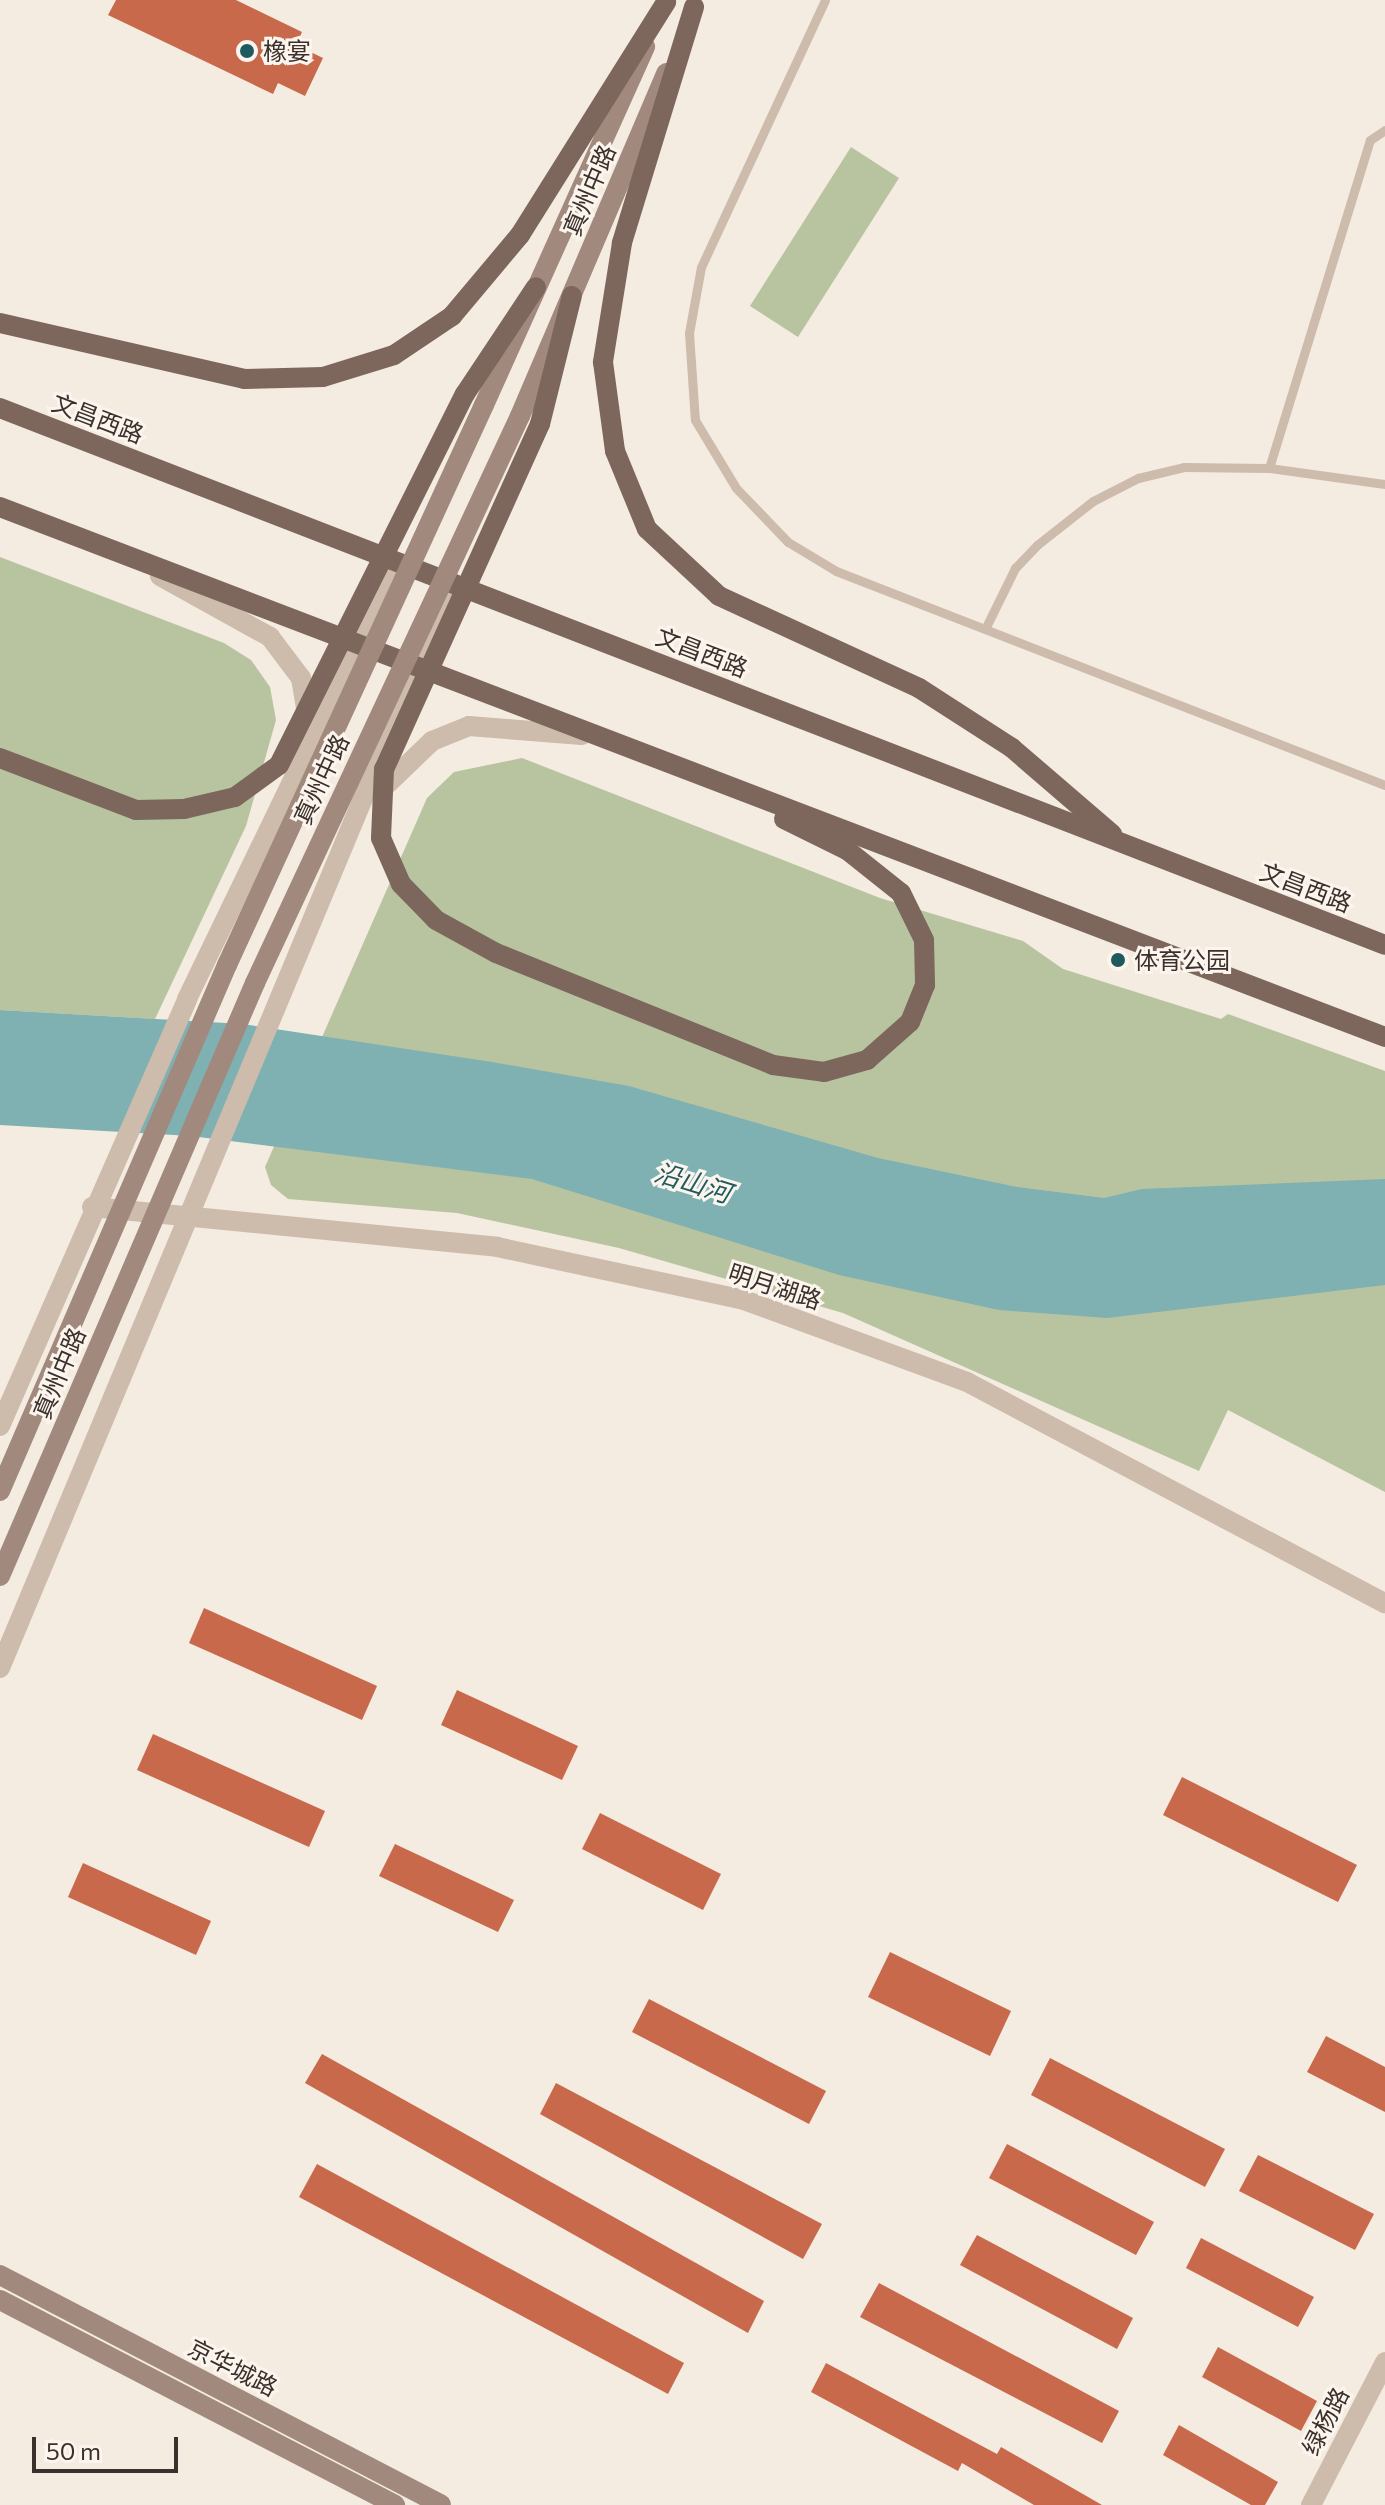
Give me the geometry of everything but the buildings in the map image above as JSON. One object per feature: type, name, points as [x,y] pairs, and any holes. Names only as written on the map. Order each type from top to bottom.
[{"type":"main road","name":"真州中路","points":[[0,1491],[234,951],[666,1]]},
{"type":"main road","points":[[0,323],[244,379],[323,377],[394,355],[452,316],[520,235],[666,1]]},
{"type":"main road","name":"真州中路","points":[[0,1576],[255,983],[520,416],[696,4]]},
{"type":"main road","points":[[696,4],[622,243],[603,362],[615,451],[647,529],[719,596],[919,688],[1012,748],[1124,844]]},
{"type":"main road","points":[[0,758],[136,810],[184,809],[235,797],[279,765],[465,394],[536,287]]},
{"type":"main road","points":[[572,296],[540,424],[384,769],[381,838],[401,884],[436,920],[496,953],[773,1065],[824,1072],[867,1060],[910,1022],[925,985],[924,940],[901,893],[847,850],[684,769]]},
{"type":"main road","name":"文昌西路","points":[[0,408],[1385,945]]},
{"type":"main road","points":[[0,509],[417,665],[1385,1037]]},
{"type":"main road","name":"京华城路","points":[[0,2275],[441,2505]]},
{"type":"main road","name":"京华城路","points":[[0,2300],[395,2505]]},
{"type":"street","points":[[103,546],[270,637],[301,678],[309,726],[289,796]]},
{"type":"street","name":"真州中路","points":[[0,1426],[92,1207],[187,999],[289,796],[398,563]]},
{"type":"street","name":"真州中路","points":[[0,1668],[219,1152],[453,583]]},
{"type":"street","points":[[351,831],[396,768],[469,726],[609,740]]},
{"type":"street","name":"明月湖路","points":[[92,1207],[189,1221],[497,1247],[744,1300],[967,1382],[1385,1603]]},
{"type":"street","name":"绿杨路","points":[[1311,2505],[1385,2362]]},
{"type":"lane","points":[[825,0],[701,267],[689,333],[695,420],[736,488],[788,542],[836,571],[1385,785]]},
{"type":"lane","points":[[1269,468],[1370,140],[1385,130]]},
{"type":"lane","points":[[986,627],[1015,568],[1093,501],[1138,478],[1184,467],[1269,468],[1385,484]]},
{"type":"green space","points":[[851,147],[899,178],[798,337],[750,306]]},
{"type":"green space","points":[[0,557],[224,643],[251,660],[270,687],[276,720],[246,826],[155,1019],[0,1010]]},
{"type":"green space","points":[[522,758],[880,898],[1023,941],[1063,969],[1221,1019],[1228,1014],[1385,1071],[1385,1492],[1228,1410],[1199,1471],[843,1313],[619,1248],[457,1213],[288,1199],[271,1185],[265,1167],[427,798],[454,772]]},
{"type":"water","name":"沿山河","points":[[0,1010],[243,1024],[492,1062],[629,1086],[878,1158],[1017,1187],[1104,1198],[1142,1189],[1385,1179],[1385,1285],[1107,1318],[999,1310],[839,1275],[532,1179],[191,1136],[0,1125]]},
{"type":"place","name":"橡宴","points":[[247,51]]},
{"type":"place","name":"体育公园","points":[[1118,960]]}]
